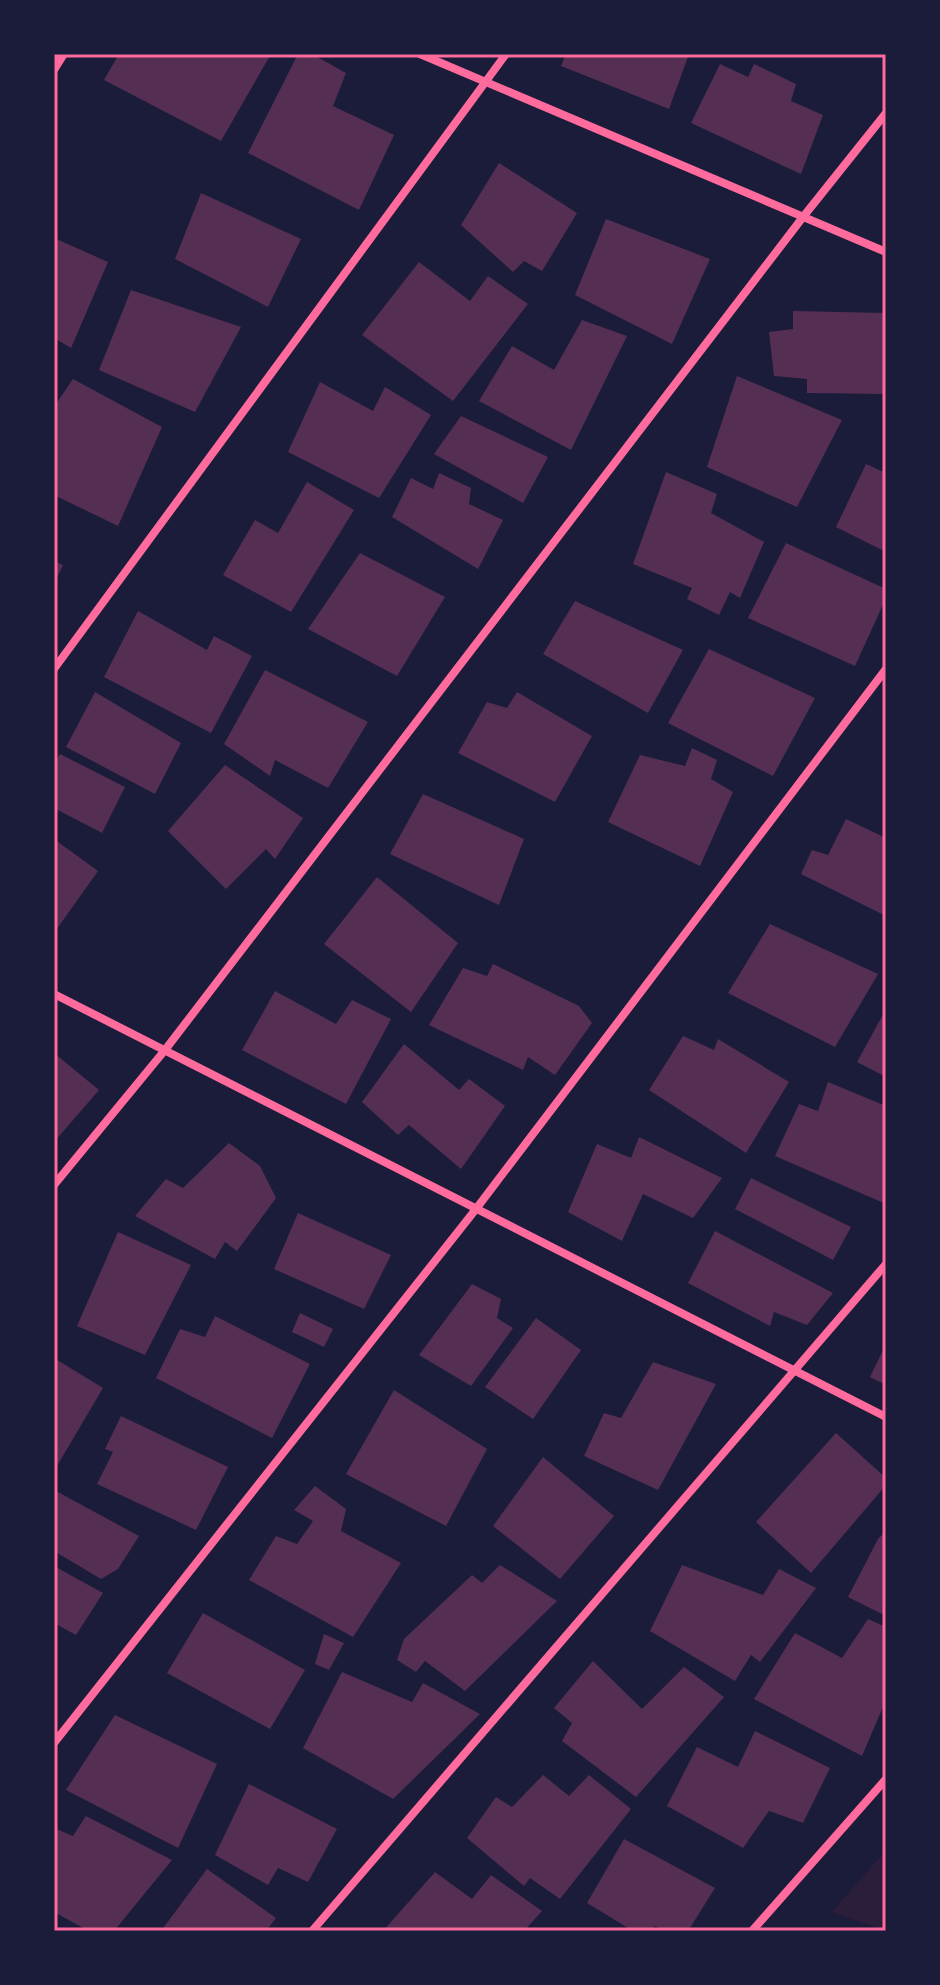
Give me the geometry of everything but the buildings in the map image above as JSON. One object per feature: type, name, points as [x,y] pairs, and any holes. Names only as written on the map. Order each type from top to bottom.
[{"type":"street","points":[[54,70],[64,54]]},
{"type":"street","points":[[420,54],[886,252]]},
{"type":"street","points":[[54,669],[506,54]]},
{"type":"street","points":[[54,1185],[165,1050],[886,113]]},
{"type":"street","points":[[54,1743],[476,1209],[886,669]]},
{"type":"street","points":[[54,994],[886,1417]]},
{"type":"street","points":[[312,1931],[886,1264]]},
{"type":"street","points":[[752,1931],[886,1779]]},
{"type":"shaded area","points":[[886,1850],[886,1931],[832,1912]]}]
